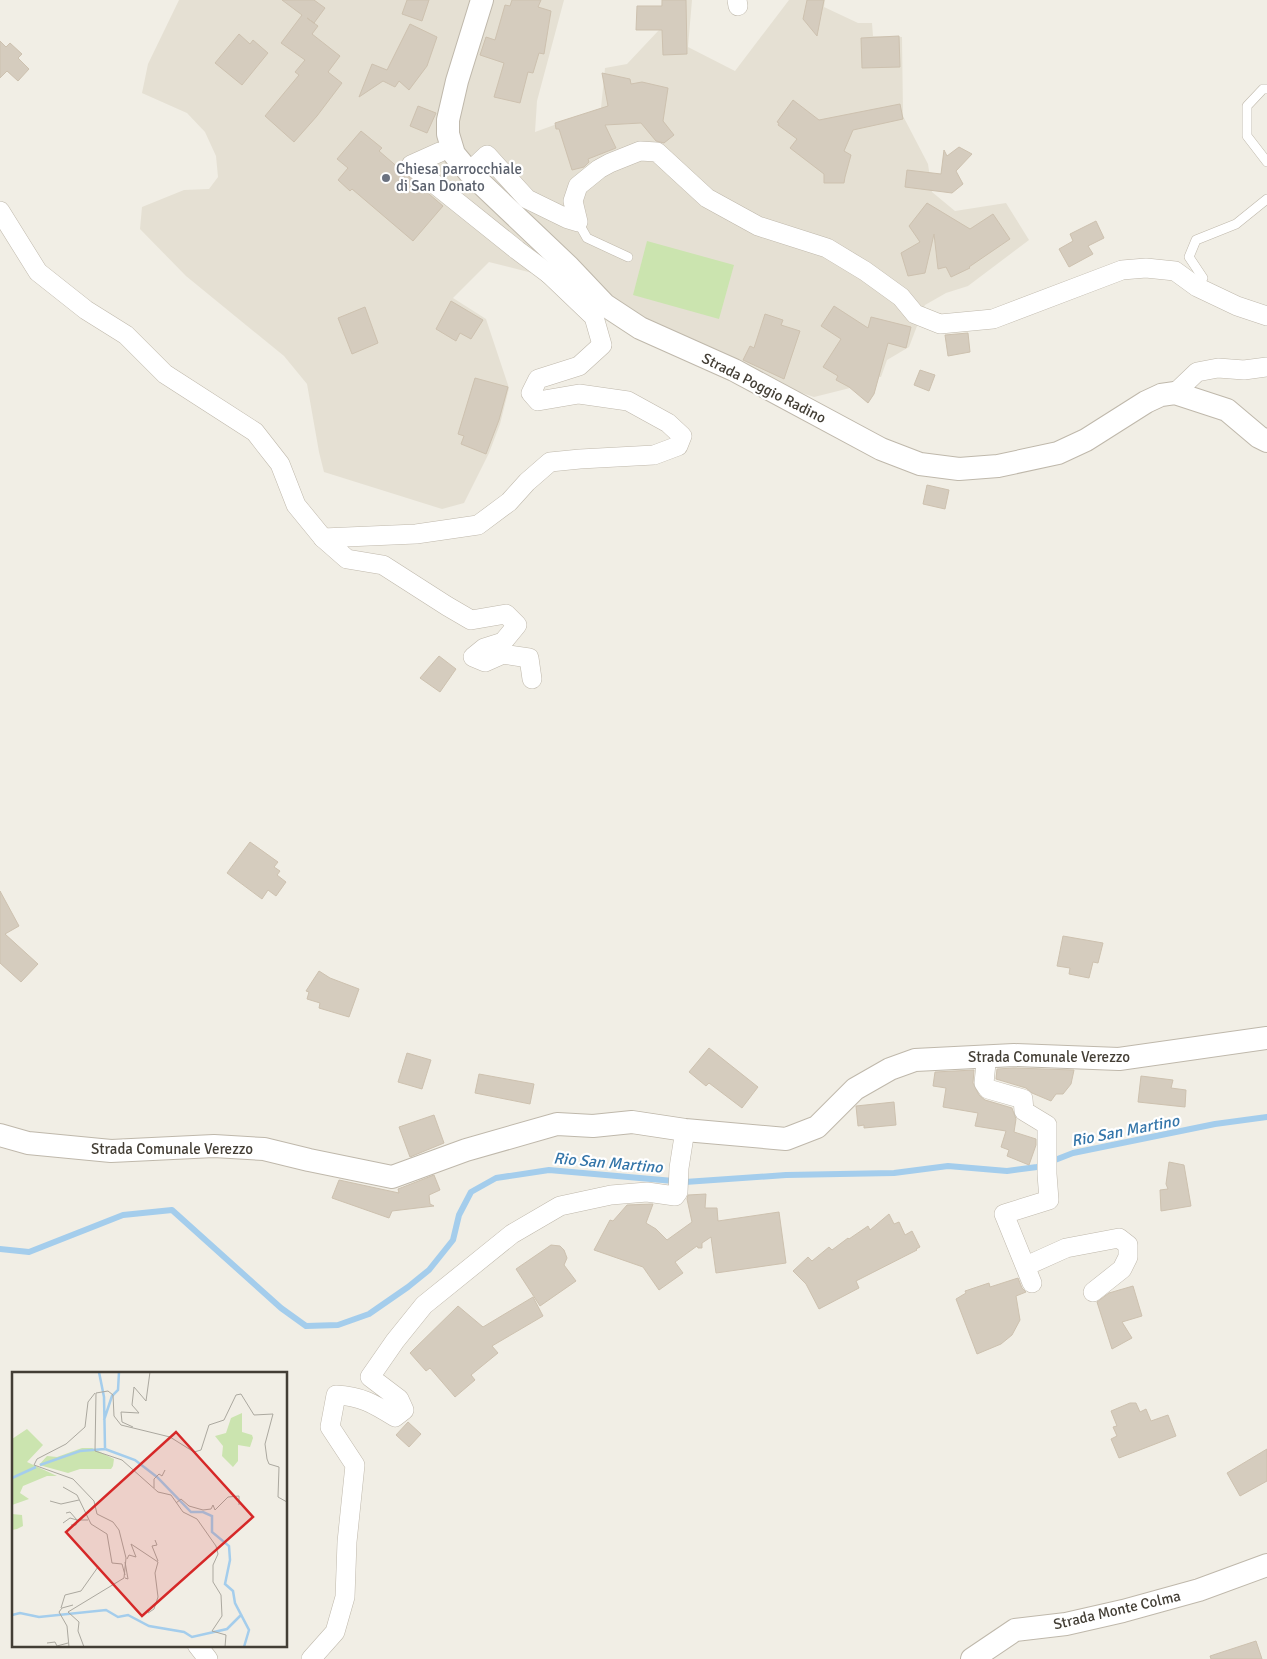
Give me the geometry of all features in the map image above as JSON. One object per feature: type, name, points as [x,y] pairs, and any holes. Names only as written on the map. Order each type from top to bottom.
[{"type":"street","name":"Strada Poggio Radino","points":[[482,0],[457,81],[448,120],[448,134],[454,154],[559,271],[640,328],[734,370],[881,449],[920,464],[959,469],[998,466],[1058,453],[1086,440],[1161,394],[1175,393]]},
{"type":"street","points":[[323,538],[416,534],[478,525],[509,502],[550,462],[654,456],[678,446],[682,436],[668,423],[628,401],[579,394],[538,401],[531,393],[538,379],[580,366],[602,345],[594,317],[559,271],[517,250],[411,165],[440,152]]},
{"type":"street","points":[[578,222],[573,201],[578,186],[599,169],[610,163],[640,152],[657,152],[707,198],[758,226],[827,248],[901,297],[915,314],[940,324],[993,319],[1122,270],[1146,268],[1175,271],[1197,287],[1237,306],[1267,316]]},
{"type":"street","points":[[469,172],[488,155],[527,199],[578,222]]},
{"type":"street","points":[[0,211],[38,272],[86,310],[126,335],[166,374],[255,432],[280,464],[296,505],[323,538],[347,559],[383,565],[471,620],[506,614],[517,625],[503,642],[484,648],[473,657],[485,662],[503,654],[529,658],[532,679]]},
{"type":"street","points":[[1267,367],[1244,370],[1218,368],[1197,372],[1175,393],[1228,410],[1259,437],[1267,441]]},
{"type":"street","name":"Strada Comunale Verezzo","points":[[0,1134],[28,1143],[110,1151],[214,1146],[264,1149],[392,1177],[466,1150],[557,1124],[593,1126],[632,1122],[685,1130],[786,1138],[817,1127],[855,1089],[890,1069],[915,1060],[1014,1055],[1119,1059],[1267,1038]]},
{"type":"street","points":[[975,1057],[986,1063],[984,1083],[988,1088],[1023,1098],[1024,1111],[1047,1125],[1046,1148],[1049,1200],[1004,1214],[1029,1274],[1066,1248],[1119,1238],[1128,1245],[1128,1257],[1122,1269],[1093,1292]]},
{"type":"street","points":[[311,1659],[334,1632],[345,1597],[347,1542],[355,1465],[330,1427],[336,1395],[352,1395],[374,1404],[395,1418],[404,1410],[399,1399],[370,1377],[395,1341],[424,1305],[512,1234],[560,1206],[611,1194],[647,1192],[675,1196],[678,1192],[679,1168],[685,1130]]},
{"type":"street","name":"Strada Monte Colma","points":[[972,1659],[1015,1630],[1066,1624],[1123,1611],[1199,1590],[1267,1565]]},
{"type":"street","points":[[198,1646],[208,1659]]},
{"type":"lane","points":[[1267,89],[1263,89],[1247,106],[1247,136],[1267,162]]},
{"type":"lane","points":[[1197,287],[1203,278],[1189,257],[1196,240],[1236,224],[1267,199]]},
{"type":"lane","points":[[578,222],[587,238],[628,256]]},
{"type":"shaded area","points":[[179,0],[564,0],[537,101],[535,132],[601,108],[605,68],[627,64],[659,30],[662,0],[692,0],[688,47],[735,71],[789,0],[825,0],[824,7],[858,23],[872,23],[873,36],[902,37],[903,116],[928,164],[932,192],[955,211],[1006,203],[1029,240],[968,286],[946,293],[925,305],[909,347],[887,360],[881,377],[864,375],[850,388],[814,397],[752,376],[548,277],[489,262],[453,298],[486,319],[509,388],[500,424],[489,453],[464,503],[442,509],[324,472],[307,384],[284,356],[186,276],[140,229],[142,207],[184,190],[209,189],[218,177],[216,156],[205,132],[187,113],[142,93],[148,64]]},
{"type":"green space","points":[[647,241],[734,265],[719,319],[633,295]]},
{"type":"building","points":[[282,0],[314,0],[325,8],[314,23],[307,18],[318,26],[312,34],[340,56],[328,72],[342,83],[294,142],[265,116],[299,75],[295,72],[305,60],[281,43],[302,15]]},
{"type":"building","points":[[407,0],[429,0],[422,21],[402,14]]},
{"type":"building","points":[[512,0],[541,0],[538,7],[551,11],[544,54],[539,53],[533,73],[528,72],[520,103],[494,97],[504,63],[480,55],[486,37],[495,40],[505,5],[510,6]]},
{"type":"building","points":[[662,0],[686,0],[687,54],[663,55],[662,30],[636,30],[637,6],[662,6]]},
{"type":"building","points":[[807,0],[824,0],[817,36],[803,19]]},
{"type":"building","points":[[410,24],[437,37],[427,66],[409,90],[399,81],[395,87],[383,81],[359,97],[372,64],[387,70]]},
{"type":"building","points":[[239,34],[250,44],[253,40],[268,53],[242,85],[215,63]]},
{"type":"building","points":[[899,36],[900,67],[862,68],[861,38]]},
{"type":"building","points":[[0,41],[6,47],[10,43],[22,54],[18,58],[29,69],[18,81],[7,71],[0,78]]},
{"type":"building","points":[[602,73],[630,79],[631,84],[642,82],[668,88],[663,121],[674,135],[664,143],[656,141],[641,123],[605,125],[616,148],[588,159],[589,162],[584,167],[572,170],[559,129],[556,129],[555,123],[608,106]]},
{"type":"building","points":[[793,100],[819,120],[900,104],[903,119],[853,130],[844,151],[851,155],[844,183],[824,183],[824,174],[790,148],[797,139],[778,125],[779,123],[777,122]]},
{"type":"building","points":[[418,106],[436,113],[427,133],[410,126]]},
{"type":"building","name":"Chiesa parrocchiale di San Donato","points":[[361,131],[382,148],[379,151],[443,206],[413,241],[352,189],[350,191],[338,180],[348,168],[337,159]]},
{"type":"building","points":[[959,147],[972,154],[956,171],[963,184],[952,193],[905,187],[907,170],[941,174],[944,150],[947,156]]},
{"type":"building","points":[[927,203],[970,229],[993,214],[1010,239],[970,268],[951,277],[946,267],[938,269],[934,234],[925,273],[908,276],[901,253],[920,242],[909,226]]},
{"type":"building","points":[[1096,221],[1104,238],[1088,246],[1093,254],[1069,267],[1059,249],[1073,241],[1070,234]]},
{"type":"building","points":[[451,301],[483,320],[471,339],[460,333],[456,341],[436,329]]},
{"type":"building","points":[[834,306],[868,328],[871,317],[911,327],[906,348],[888,343],[874,394],[868,403],[849,387],[836,380],[838,376],[823,367],[841,339],[821,326]]},
{"type":"building","points":[[365,307],[378,343],[352,354],[338,318]]},
{"type":"building","points":[[765,314],[783,320],[781,325],[800,331],[784,379],[743,360],[750,346],[754,348]]},
{"type":"building","points":[[968,333],[970,352],[948,356],[945,335]]},
{"type":"building","points":[[920,370],[935,375],[929,391],[914,385]]},
{"type":"building","points":[[475,378],[508,387],[499,420],[486,454],[461,444],[464,436],[458,434]]},
{"type":"building","points":[[927,485],[949,490],[945,509],[923,504]]},
{"type":"building","points":[[439,656],[456,669],[440,692],[420,678]]},
{"type":"building","points":[[250,842],[278,862],[274,867],[280,871],[277,875],[286,882],[276,896],[268,890],[262,899],[227,873]]},
{"type":"building","points":[[0,891],[19,926],[5,934],[38,964],[21,982],[0,963]]},
{"type":"building","points":[[1063,936],[1103,943],[1098,963],[1093,962],[1089,978],[1069,974],[1070,968],[1057,966]]},
{"type":"building","points":[[319,971],[330,978],[359,989],[349,1017],[319,1008],[320,1003],[307,999],[309,992],[306,991]]},
{"type":"building","points":[[709,1048],[758,1087],[742,1108],[709,1083],[706,1086],[689,1072]]},
{"type":"building","points":[[407,1053],[431,1060],[422,1089],[398,1082]]},
{"type":"building","points":[[997,1069],[1074,1070],[1071,1084],[1063,1094],[1056,1094],[1051,1101],[1032,1093],[1026,1088],[996,1079]]},
{"type":"building","points":[[974,1070],[973,1083],[979,1095],[985,1100],[1012,1108],[1016,1119],[1014,1132],[1036,1139],[1036,1145],[1029,1165],[1007,1156],[1009,1150],[1001,1147],[1006,1131],[975,1126],[978,1113],[943,1107],[946,1088],[933,1086],[935,1072]]},
{"type":"building","points":[[479,1074],[534,1084],[530,1104],[475,1093]]},
{"type":"building","points":[[1141,1076],[1173,1080],[1171,1088],[1186,1090],[1185,1107],[1138,1102]]},
{"type":"building","points":[[894,1102],[896,1125],[864,1128],[864,1125],[858,1126],[856,1106]]},
{"type":"building","points":[[434,1115],[444,1143],[410,1157],[399,1127]]},
{"type":"building","points":[[1169,1162],[1184,1165],[1191,1206],[1161,1211],[1160,1190],[1168,1189],[1166,1184]]},
{"type":"building","points":[[434,1175],[440,1190],[429,1195],[430,1204],[434,1206],[392,1211],[389,1218],[332,1198],[339,1180],[399,1193],[398,1189]]},
{"type":"building","points":[[706,1194],[705,1208],[717,1208],[718,1221],[779,1212],[786,1263],[716,1273],[711,1237],[702,1243],[702,1248],[697,1246],[675,1262],[683,1273],[659,1290],[643,1267],[594,1250],[610,1220],[613,1221],[627,1205],[653,1204],[646,1223],[656,1229],[667,1240],[692,1222],[687,1199],[688,1195]]},
{"type":"building","points":[[889,1214],[894,1224],[899,1222],[905,1235],[912,1231],[920,1247],[856,1281],[859,1288],[819,1309],[806,1284],[793,1271],[808,1257],[812,1261],[829,1247],[832,1250],[868,1226],[870,1230]]},
{"type":"building","points":[[551,1245],[560,1246],[564,1250],[567,1258],[564,1265],[576,1281],[540,1306],[516,1269]]},
{"type":"building","points":[[1018,1278],[1026,1292],[1016,1296],[1020,1320],[1012,1335],[1001,1344],[977,1354],[956,1299],[966,1293],[965,1291],[989,1283],[990,1287]]},
{"type":"building","points":[[1133,1286],[1142,1316],[1122,1322],[1132,1338],[1112,1349],[1097,1302],[1109,1293]]},
{"type":"building","points":[[533,1297],[543,1316],[492,1346],[498,1353],[471,1375],[475,1380],[455,1397],[430,1368],[426,1371],[410,1353],[458,1306],[483,1327]]},
{"type":"building","points":[[1130,1403],[1136,1403],[1140,1412],[1146,1409],[1151,1421],[1168,1415],[1176,1436],[1119,1458],[1111,1439],[1117,1436],[1113,1427],[1117,1426],[1111,1411]]},
{"type":"building","points":[[408,1422],[421,1434],[409,1447],[396,1435]]},
{"type":"building","points":[[1267,1449],[1267,1481],[1240,1496],[1227,1473]]},
{"type":"building","points":[[1256,1641],[1262,1659],[1211,1659],[1210,1656]]},
{"type":"waterway","name":"Rio San Martino","points":[[0,1249],[29,1252],[123,1215],[172,1210],[281,1308],[306,1326],[338,1325],[369,1314],[429,1270],[453,1240],[459,1215],[471,1192],[496,1178],[549,1170],[685,1182],[786,1175],[894,1173],[948,1166],[1007,1171],[1037,1167],[1073,1153],[1215,1124],[1267,1117]]},
{"type":"place","name":"Chiesa parrocchiale di San Donato","points":[[386,178]]}]
